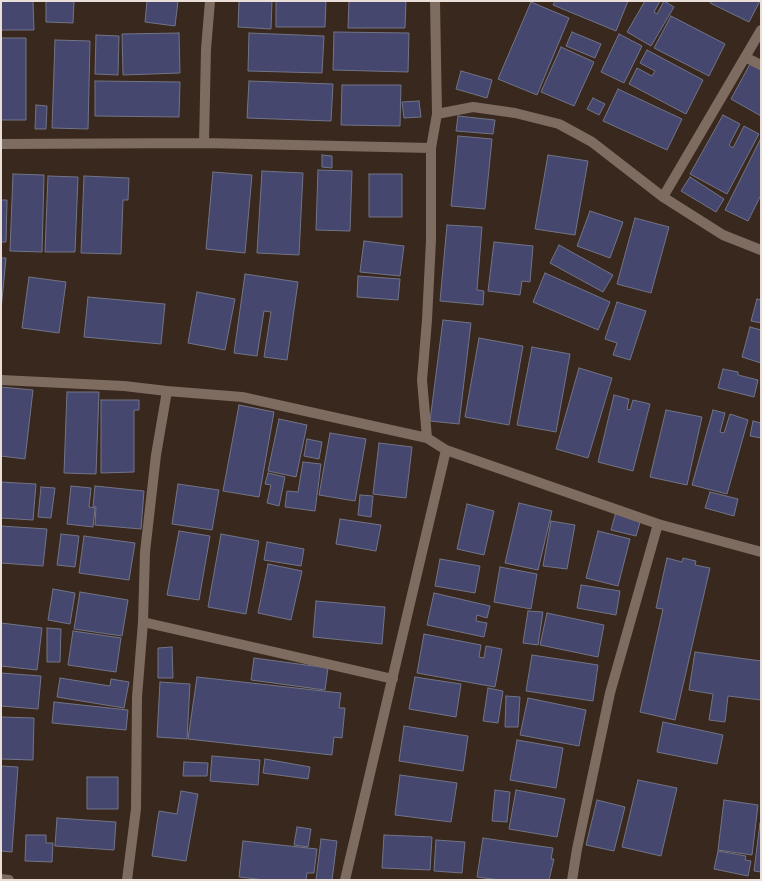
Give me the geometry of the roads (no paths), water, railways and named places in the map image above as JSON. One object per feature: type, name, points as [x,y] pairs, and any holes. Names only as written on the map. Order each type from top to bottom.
[{"type":"street","points":[[204,143],[206,49],[210,1]]},
{"type":"street","points":[[427,438],[422,380],[431,240],[431,148],[436,114],[435,1]]},
{"type":"street","points":[[663,197],[761,30]]},
{"type":"street","points":[[745,57],[761,65]]},
{"type":"street","points":[[436,114],[473,107],[515,113],[559,124],[592,142],[663,197],[723,235],[761,250]]},
{"type":"street","points":[[1,144],[204,143],[431,148]]},
{"type":"street","points":[[1,380],[124,386],[242,397],[427,438],[446,450],[658,524],[761,552]]},
{"type":"street","points":[[127,880],[136,809],[137,697],[143,622],[145,552],[156,455],[167,391]]},
{"type":"street","points":[[345,880],[446,450]]},
{"type":"street","points":[[572,880],[577,849],[610,693],[658,524]]},
{"type":"street","points":[[143,622],[393,679]]},
{"type":"street","points":[[1,879],[9,880]]}]
